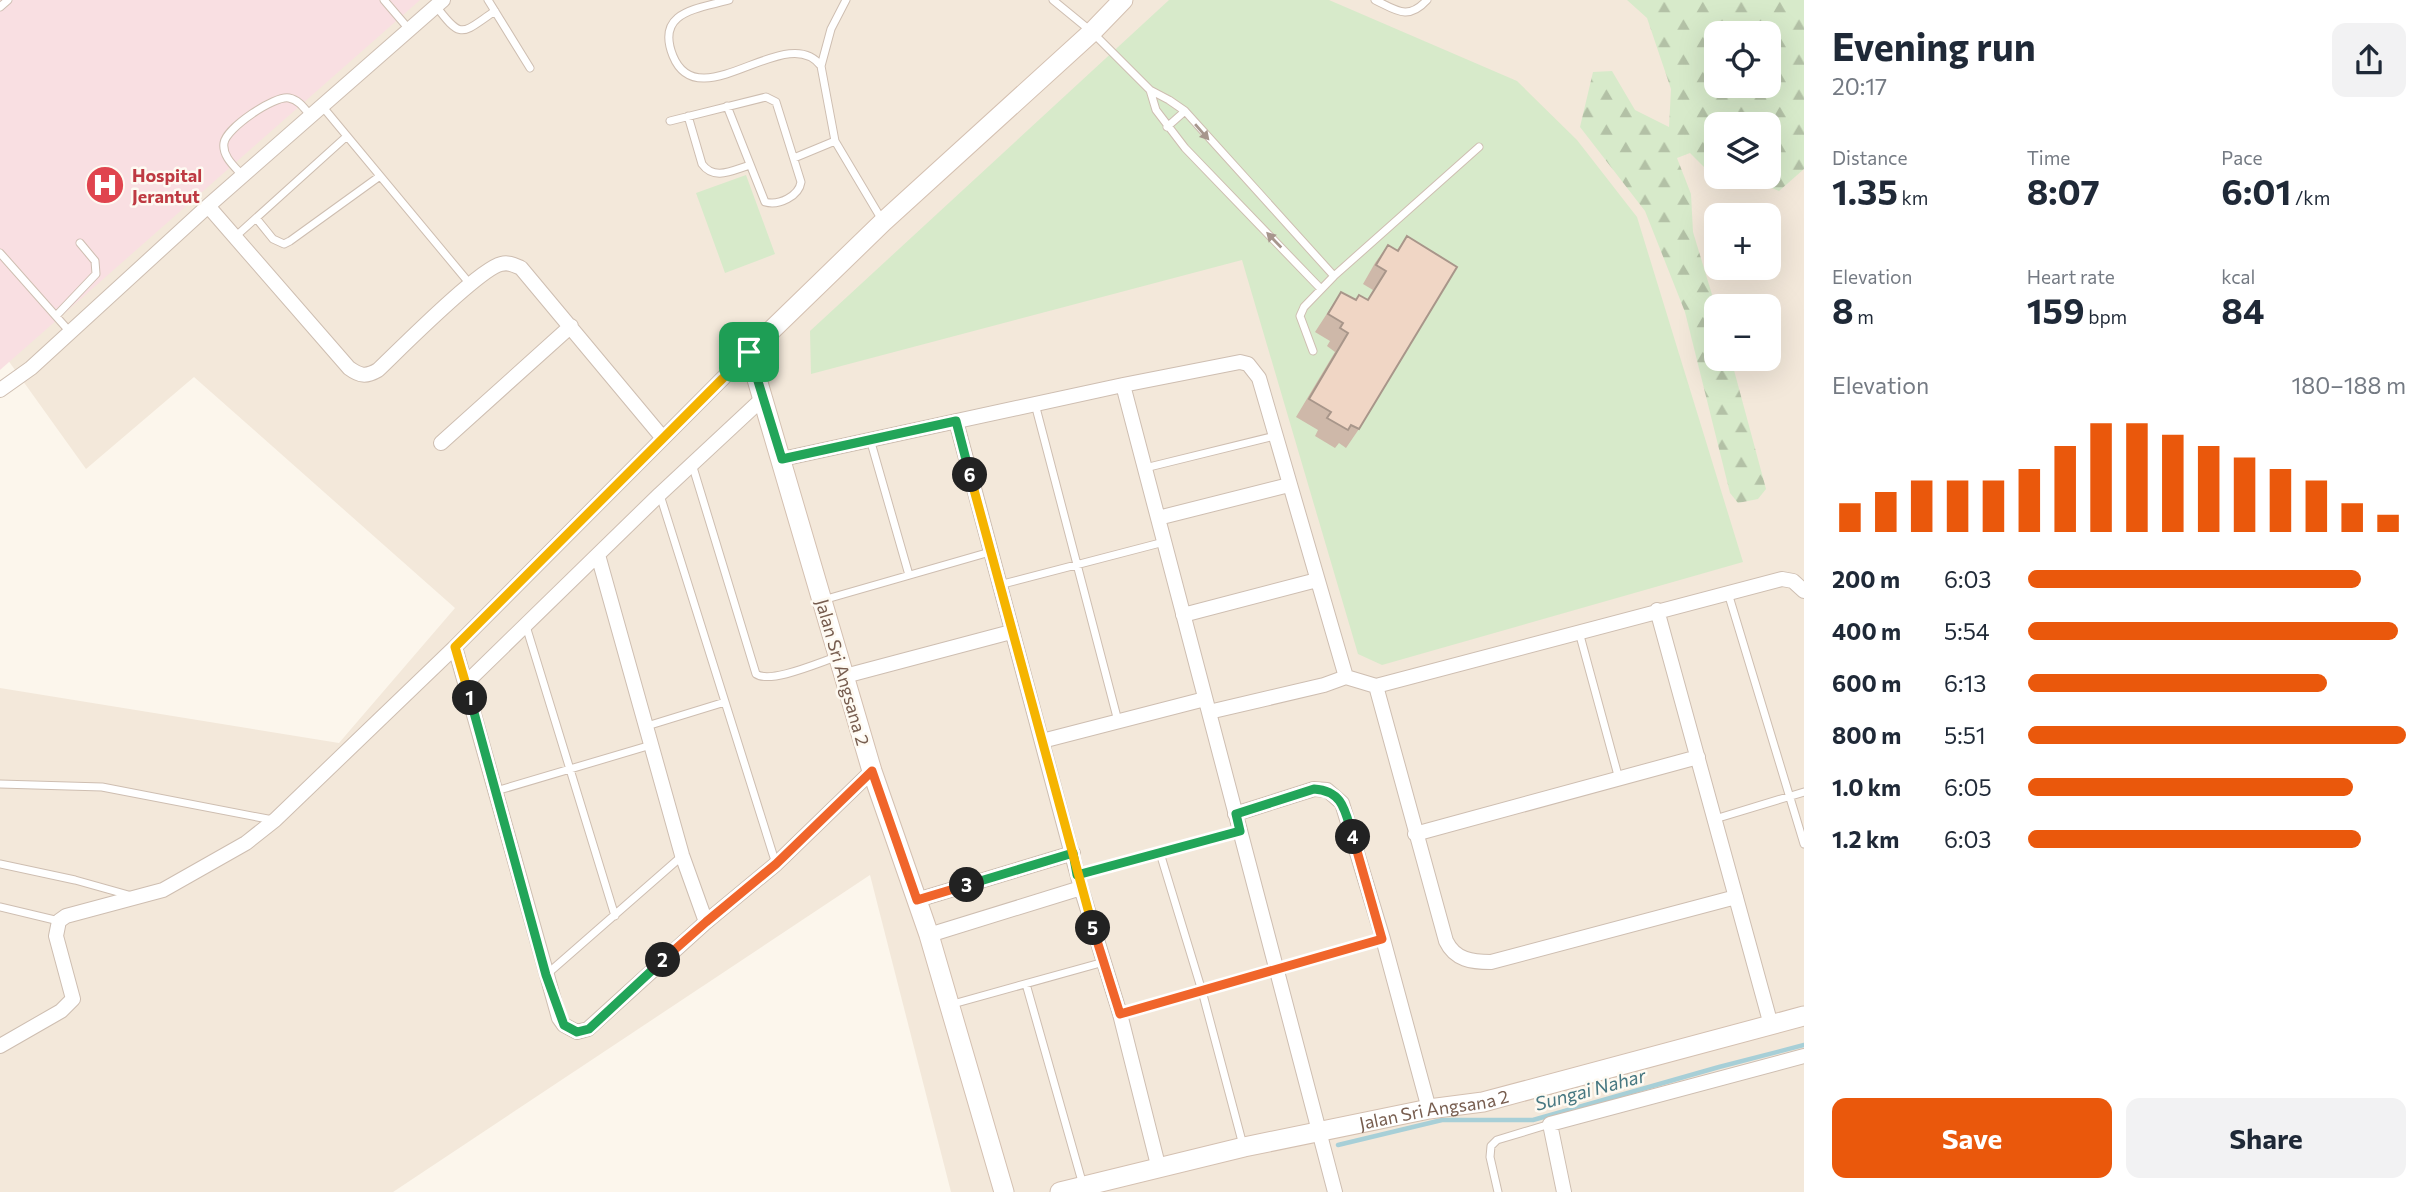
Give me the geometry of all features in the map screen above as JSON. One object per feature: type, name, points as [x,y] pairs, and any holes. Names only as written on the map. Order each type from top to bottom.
[{"type":"street","points":[[0,1046],[61,1011],[73,999],[56,936],[59,921],[66,916],[163,890],[246,843],[275,820],[455,647],[663,437],[883,222],[1092,32],[1123,0]]},
{"type":"street","points":[[0,390],[31,368],[242,175],[439,3]]},
{"type":"street","points":[[208,206],[349,368],[359,375],[368,376],[378,370],[470,285],[498,264],[509,263],[521,268],[663,437]]},
{"type":"street","points":[[441,443],[571,326]]},
{"type":"street","name":"Jalan Sri Angsana 2","points":[[749,352],[872,771],[929,935],[1004,1192]]},
{"type":"street","points":[[782,459],[1123,385],[1240,362],[1248,364],[1259,378],[1346,677]]},
{"type":"street","points":[[1123,385],[1335,1192]]},
{"type":"street","points":[[466,683],[763,398]]},
{"type":"street","points":[[956,421],[1079,882],[1120,1014],[1159,1169]]},
{"type":"street","points":[[1158,518],[1289,485]]},
{"type":"street","points":[[598,555],[682,855],[706,922]]},
{"type":"street","points":[[1042,741],[1118,721],[1324,685],[1346,677],[1376,686],[1782,579],[1793,581],[1804,592]]},
{"type":"street","points":[[1183,615],[1317,580]]},
{"type":"street","points":[[1657,610],[1770,1025]]},
{"type":"street","points":[[845,676],[1011,632]]},
{"type":"street","points":[[455,647],[546,975],[564,1025],[577,1032],[589,1029],[706,922],[776,864],[872,771]]},
{"type":"street","points":[[1376,686],[1446,941],[1450,950],[1461,958],[1491,962],[1736,897]]},
{"type":"street","points":[[1415,834],[1698,757]]},
{"type":"street","points":[[1236,814],[1314,789],[1327,790],[1342,803],[1429,1109]]},
{"type":"street","points":[[917,900],[1073,853]]},
{"type":"street","points":[[929,935],[1079,882]]},
{"type":"street","name":"Jalan Sri Angsana 2","points":[[1060,1192],[1244,1147],[1429,1109],[1483,1102],[1804,1016]]},
{"type":"street","points":[[1564,1192],[1550,1125],[1804,1056]]},
{"type":"lane","points":[[0,7],[8,0]]},
{"type":"lane","points":[[384,0],[408,29]]},
{"type":"lane","points":[[488,0],[530,68]]},
{"type":"lane","points":[[729,0],[683,14],[674,20],[668,36],[681,71],[690,77],[703,79],[800,53],[816,60],[821,66]]},
{"type":"lane","points":[[846,0],[831,29],[821,66],[835,141],[883,222]]},
{"type":"lane","points":[[1052,0],[1092,32],[1150,90],[1185,111],[1334,276]]},
{"type":"lane","points":[[1375,0],[1408,13],[1417,10],[1427,0]]},
{"type":"lane","points":[[439,3],[450,24],[461,30],[467,29],[495,10]]},
{"type":"lane","points":[[1150,90],[1156,110],[1167,127],[1321,289]]},
{"type":"lane","points":[[670,121],[727,106],[766,97],[773,99],[801,182],[795,195],[772,204],[765,202],[727,106]]},
{"type":"lane","points":[[242,175],[226,153],[224,142],[227,136],[254,112],[283,98],[297,101],[310,115]]},
{"type":"lane","points":[[321,105],[470,285]]},
{"type":"lane","points":[[1167,127],[1185,111]]},
{"type":"lane","points":[[688,116],[702,164],[706,169],[718,174],[750,165]]},
{"type":"lane","points":[[235,237],[347,136]]},
{"type":"lane","points":[[794,158],[835,141]]},
{"type":"lane","points":[[1313,351],[1300,316],[1304,307],[1334,276],[1479,147]]},
{"type":"lane","points":[[256,218],[273,239],[284,244],[380,176]]},
{"type":"lane","points":[[56,316],[96,274],[95,261],[80,243]]},
{"type":"lane","points":[[0,253],[70,332]]},
{"type":"lane","points":[[1035,403],[1118,721]]},
{"type":"lane","points":[[1144,468],[1275,436]]},
{"type":"lane","points":[[870,439],[909,575]]},
{"type":"lane","points":[[692,464],[756,674],[760,677],[772,677],[839,656]]},
{"type":"lane","points":[[660,494],[776,864]]},
{"type":"lane","points":[[999,585],[1164,542]]},
{"type":"lane","points":[[822,600],[990,552]]},
{"type":"lane","points":[[1728,592],[1804,844]]},
{"type":"lane","points":[[526,625],[615,916]]},
{"type":"lane","points":[[1579,631],[1619,779]]},
{"type":"lane","points":[[647,726],[725,702]]},
{"type":"lane","points":[[495,792],[652,745]]},
{"type":"lane","points":[[0,785],[102,787],[188,801],[275,820]]},
{"type":"lane","points":[[1714,820],[1804,792]]},
{"type":"lane","points":[[1079,882],[1160,853],[1240,831]]},
{"type":"lane","points":[[1160,853],[1202,991],[1244,1147]]},
{"type":"lane","points":[[546,975],[682,855]]},
{"type":"lane","points":[[0,864],[75,880],[139,898]]},
{"type":"lane","points":[[0,907],[59,921]]},
{"type":"lane","points":[[1120,1014],[1382,939]]},
{"type":"lane","points":[[950,1005],[1104,962]]},
{"type":"lane","points":[[1026,984],[1083,1186]]},
{"type":"lane","points":[[1498,1192],[1490,1157],[1491,1146],[1497,1140],[1550,1125]]},
{"type":"shaded area","points":[[0,0],[1804,0],[1804,1192],[951,1192],[870,875],[393,1192],[0,1192],[0,688],[339,743],[455,608],[194,377],[86,469],[0,349]]},
{"type":"shaded area","name":"Hospital Jerantut","points":[[0,0],[420,0],[0,370]]},
{"type":"green space","points":[[1169,0],[1329,0],[1517,81],[1577,140],[1637,217],[1743,562],[1382,665],[1358,654],[1242,260],[811,374],[810,331]]},
{"type":"green space","points":[[1627,0],[1804,0],[1804,169],[1779,191],[1774,189],[1781,189],[1781,112],[1704,112],[1704,167],[1690,153],[1677,158],[1691,194],[1693,232],[1704,268],[1704,280],[1708,280],[1712,294],[1704,294],[1704,371],[1734,371],[1766,489],[1758,499],[1738,503],[1730,493],[1685,312],[1645,211],[1580,127],[1593,72],[1612,71],[1635,110],[1669,127],[1671,89],[1647,18]]},
{"type":"green space","points":[[746,175],[775,254],[725,273],[696,193]]},
{"type":"building","points":[[1407,236],[1457,267],[1359,429],[1351,425],[1348,430],[1327,418],[1331,412],[1309,399],[1348,333],[1340,328],[1343,323],[1328,314],[1341,292],[1356,300],[1359,295],[1368,300],[1386,271],[1376,265],[1388,245],[1398,251]]},
{"type":"waterway","name":"Sungai Nahar","points":[[1338,1145],[1442,1120],[1533,1120],[1804,1045]]},
{"type":"place","name":"Hospital Jerantut","points":[[105,185]]},
{"type":"route","points":[[749,352],[455,647],[546,975],[559,1018],[564,1025],[577,1032],[589,1029],[706,922],[776,864],[872,771],[917,900],[1073,853],[1077,875],[1240,831],[1236,814],[1314,789],[1327,790],[1342,803],[1346,812],[1382,939],[1120,1014],[1077,875],[1073,853],[956,421],[782,459],[749,352]]}]
